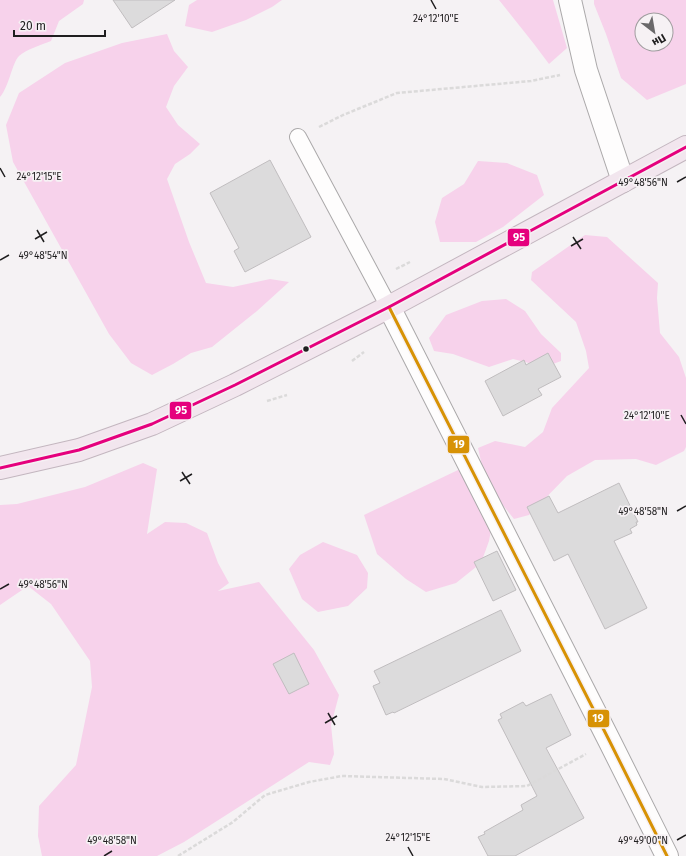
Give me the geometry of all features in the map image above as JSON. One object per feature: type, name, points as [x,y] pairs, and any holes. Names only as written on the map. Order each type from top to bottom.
[{"type":"highway","points":[[0,468],[79,450],[152,424],[235,385],[389,307],[686,147]]},
{"type":"street","points":[[570,0],[586,70],[623,181]]},
{"type":"street","points":[[389,307],[667,856]]},
{"type":"lane","points":[[298,137],[389,307]]},
{"type":"path","points":[[298,137],[343,115],[397,93],[531,81],[586,70]]},
{"type":"path","points":[[178,856],[233,822],[265,795],[309,782],[342,776],[444,779],[482,787],[527,786],[610,742]]},
{"type":"shaded area","points":[[0,0],[84,0],[83,4],[59,21],[51,41],[30,49],[19,56],[14,64],[6,87],[0,97]]},
{"type":"shaded area","points":[[197,0],[282,0],[272,7],[246,20],[212,32],[185,26],[189,5]]},
{"type":"shaded area","points":[[499,0],[553,0],[567,48],[549,64]]},
{"type":"shaded area","points":[[594,0],[686,0],[686,84],[647,100],[621,78],[594,4]]},
{"type":"shaded area","points":[[167,34],[174,51],[188,67],[174,86],[166,107],[178,125],[200,144],[190,154],[175,164],[167,179],[189,242],[206,283],[233,287],[270,279],[289,282],[257,311],[212,347],[191,353],[152,375],[131,363],[109,334],[13,162],[6,125],[19,93],[65,63],[122,43]]},
{"type":"shaded area","points":[[478,161],[507,163],[537,175],[544,195],[503,227],[476,242],[440,242],[435,222],[442,198],[464,184]]},
{"type":"shaded area","points":[[585,235],[607,237],[658,283],[657,298],[660,333],[679,357],[686,378],[686,447],[684,451],[656,465],[636,459],[595,460],[567,476],[529,515],[514,519],[494,494],[483,470],[478,448],[495,441],[525,447],[543,432],[552,408],[589,368],[586,351],[576,322],[531,280],[532,272]]},
{"type":"shaded area","points":[[506,299],[525,311],[541,334],[561,353],[561,361],[545,367],[513,359],[489,367],[453,354],[434,351],[429,338],[446,315],[482,301]]},
{"type":"shaded area","points":[[143,463],[157,469],[147,534],[165,522],[186,523],[207,533],[218,563],[229,583],[218,591],[259,582],[314,650],[339,695],[331,725],[334,754],[330,765],[309,762],[184,842],[157,856],[42,856],[38,836],[39,806],[76,765],[92,687],[90,661],[51,604],[28,586],[0,605],[0,505],[17,504],[85,487]]},
{"type":"shaded area","points":[[458,470],[477,477],[491,530],[489,541],[481,563],[456,583],[426,592],[406,579],[377,554],[364,515]]},
{"type":"shaded area","points":[[323,542],[357,555],[368,573],[367,588],[348,606],[318,612],[302,599],[289,569],[300,555]]},
{"type":"building","points":[[113,0],[175,0],[132,28]]},
{"type":"building","points":[[270,160],[311,237],[245,272],[234,251],[239,248],[210,193]]},
{"type":"building","points":[[548,353],[561,377],[538,389],[542,395],[503,416],[485,381],[524,360],[526,365]]},
{"type":"building","points":[[619,483],[638,522],[636,522],[637,525],[630,529],[632,533],[614,541],[647,608],[605,629],[568,554],[554,561],[527,507],[549,496],[558,513]]},
{"type":"building","points":[[497,551],[516,590],[493,601],[474,562]]},
{"type":"building","points":[[501,610],[521,651],[394,713],[393,712],[386,715],[373,686],[380,683],[374,671]]},
{"type":"building","points":[[294,653],[309,684],[289,694],[273,664]]},
{"type":"building","points":[[551,694],[571,735],[546,748],[584,818],[515,856],[488,856],[478,837],[485,834],[484,832],[523,810],[521,805],[537,796],[498,720],[502,718],[500,714],[523,702],[526,706]]},
{"type":"transit line","name":"95","points":[[0,468],[79,450],[152,424],[235,385],[389,307],[686,147]]},
{"type":"transit line","name":"19","points":[[389,307],[667,856]]}]
